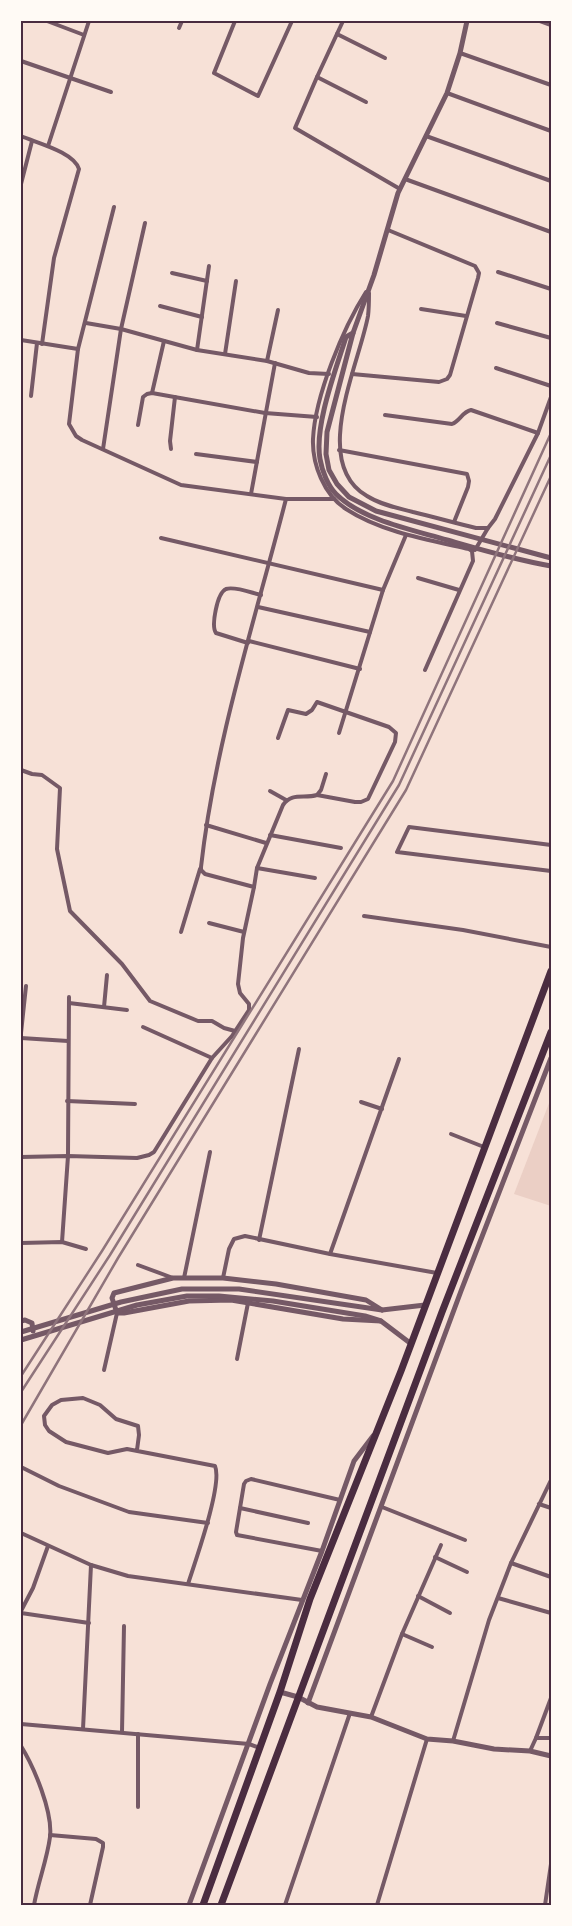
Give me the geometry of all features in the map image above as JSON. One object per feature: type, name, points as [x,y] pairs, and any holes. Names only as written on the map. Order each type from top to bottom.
[{"type":"highway","points":[[203,1905],[280,1692],[310,1599],[401,1371],[424,1305],[551,971]]},
{"type":"highway","points":[[221,1905],[442,1312],[551,1032]]},
{"type":"street","points":[[47,21],[84,35]]},
{"type":"street","points":[[48,146],[89,21]]},
{"type":"street","points":[[179,28],[182,21]]},
{"type":"street","points":[[235,21],[214,74],[258,96],[292,21]]},
{"type":"street","points":[[343,21],[296,128],[400,189]]},
{"type":"street","points":[[467,21],[460,53],[446,93],[400,189],[353,333],[327,432],[326,454],[329,470],[337,484],[349,497],[376,511],[551,558]]},
{"type":"street","points":[[540,21],[551,25]]},
{"type":"street","points":[[337,34],[385,58]]},
{"type":"street","points":[[460,53],[551,85]]},
{"type":"street","points":[[21,61],[112,92]]},
{"type":"street","points":[[317,77],[366,102]]},
{"type":"street","points":[[446,93],[551,131]]},
{"type":"street","points":[[21,136],[48,146],[72,159],[79,169],[54,258],[31,396]]},
{"type":"street","points":[[426,136],[551,180]]},
{"type":"street","points":[[21,184],[32,141]]},
{"type":"street","points":[[405,179],[551,232]]},
{"type":"street","points":[[114,207],[78,349],[69,424],[76,436],[181,485],[286,499],[334,499]]},
{"type":"street","points":[[103,449],[121,330],[145,223]]},
{"type":"street","points":[[352,374],[443,381],[450,374],[478,278],[478,269],[475,266],[388,230]]},
{"type":"street","points":[[197,350],[209,266]]},
{"type":"street","points":[[498,272],[551,290]]},
{"type":"street","points":[[172,273],[207,281]]},
{"type":"street","points":[[225,354],[236,281]]},
{"type":"street","points":[[369,288],[367,317],[341,424],[340,460],[345,473],[353,485],[366,496],[384,504],[483,529],[488,528]]},
{"type":"street","points":[[369,288],[349,321],[328,374],[316,417],[313,441],[317,466],[326,488],[345,509],[406,535],[469,549],[473,554]]},
{"type":"street","points":[[160,306],[202,317]]},
{"type":"street","points":[[421,309],[466,316]]},
{"type":"street","points":[[267,361],[278,310]]},
{"type":"street","points":[[86,322],[197,350],[267,361],[309,373],[328,374]]},
{"type":"street","points":[[497,323],[551,338]]},
{"type":"street","points":[[353,333],[346,337],[335,372],[319,444],[322,466],[327,480],[335,493],[355,509],[379,519],[521,561],[551,566]]},
{"type":"street","points":[[21,340],[78,349]]},
{"type":"street","points":[[152,393],[164,341]]},
{"type":"street","points":[[251,494],[275,363]]},
{"type":"street","points":[[496,368],[551,386]]},
{"type":"street","points":[[138,425],[143,397],[152,393],[265,413],[316,417]]},
{"type":"street","points":[[172,449],[170,441],[175,397]]},
{"type":"street","points":[[425,670],[473,561],[473,554],[495,519],[538,432],[551,397]]},
{"type":"street","points":[[385,414],[452,424],[460,419],[464,412],[471,410],[538,432]]},
{"type":"street","points":[[340,450],[467,474],[468,487],[454,522]]},
{"type":"street","points":[[196,454],[257,462]]},
{"type":"street","points":[[181,932],[201,867],[206,825],[236,685],[286,499]]},
{"type":"street","points":[[339,733],[383,590],[406,535]]},
{"type":"street","points":[[161,538],[383,590]]},
{"type":"street","points":[[418,578],[459,590]]},
{"type":"street","points":[[261,595],[229,588],[222,591],[219,596],[213,623],[216,633],[360,669]]},
{"type":"street","points":[[258,607],[370,632]]},
{"type":"street","points":[[21,1157],[137,1158],[148,1156],[154,1152],[212,1058],[244,1019],[249,1006],[240,993],[238,984],[244,932],[257,868],[266,843],[286,800],[295,796],[317,795],[355,802],[368,799],[395,742],[396,733],[394,730],[316,702],[312,710],[306,714],[288,710],[278,738]]},
{"type":"street","points":[[21,770],[42,775],[60,788],[57,849],[70,911],[122,964],[150,1001],[198,1021],[212,1021],[224,1028],[235,1031]]},
{"type":"street","points":[[317,795],[321,790],[326,774]]},
{"type":"street","points":[[270,791],[286,800]]},
{"type":"street","points":[[206,825],[266,843]]},
{"type":"street","points":[[551,844],[409,827],[397,852],[551,871]]},
{"type":"street","points":[[270,834],[341,848]]},
{"type":"street","points":[[201,867],[205,874],[254,887]]},
{"type":"street","points":[[257,868],[315,878]]},
{"type":"street","points":[[364,916],[463,930],[551,947]]},
{"type":"street","points":[[209,923],[244,932]]},
{"type":"street","points":[[104,1007],[107,975]]},
{"type":"street","points":[[21,1033],[26,986]]},
{"type":"street","points":[[62,1242],[68,1156],[69,997]]},
{"type":"street","points":[[69,1003],[127,1010]]},
{"type":"street","points":[[143,1027],[212,1058]]},
{"type":"street","points":[[21,1038],[68,1041]]},
{"type":"street","points":[[259,1240],[299,1049]]},
{"type":"street","points":[[308,1703],[461,1291],[551,1058]]},
{"type":"street","points":[[330,1254],[399,1059]]},
{"type":"street","points":[[67,1101],[135,1104]]},
{"type":"street","points":[[361,1102],[382,1109]]},
{"type":"street","points":[[451,1134],[484,1147]]},
{"type":"street","points":[[184,1278],[210,1152]]},
{"type":"street","points":[[223,1278],[229,1249],[234,1239],[245,1236],[330,1254],[437,1273]]},
{"type":"street","points":[[21,1242],[62,1242],[86,1249]]},
{"type":"street","points":[[138,1265],[173,1278]]},
{"type":"street","points":[[104,1370],[117,1313],[112,1298],[114,1293],[173,1278],[223,1278],[276,1284],[366,1300],[382,1310]]},
{"type":"street","points":[[21,1332],[121,1302],[182,1289],[239,1289],[382,1310],[424,1305]]},
{"type":"street","points":[[21,1342],[137,1305],[188,1296],[244,1297],[365,1316],[381,1321],[410,1344]]},
{"type":"street","points":[[117,1313],[124,1314],[188,1301],[231,1300],[343,1319],[381,1321]]},
{"type":"street","points":[[237,1359],[248,1303]]},
{"type":"street","points":[[21,1320],[32,1323],[34,1328],[30,1338],[21,1342]]},
{"type":"street","points":[[136,1450],[139,1435],[138,1426],[116,1419],[93,1401],[83,1398],[61,1400],[52,1404],[44,1416],[45,1425],[49,1431],[66,1442],[108,1453],[115,1453],[123,1449],[136,1450],[215,1466],[216,1477],[208,1523],[188,1584]]},
{"type":"street","points":[[189,1905],[354,1461],[378,1430]]},
{"type":"street","points":[[21,1467],[59,1486],[129,1512],[208,1523]]},
{"type":"street","points":[[322,1551],[237,1535],[244,1484],[246,1480],[251,1479],[340,1500]]},
{"type":"street","points":[[453,1741],[489,1620],[511,1563],[551,1480]]},
{"type":"street","points":[[539,1504],[551,1508]]},
{"type":"street","points":[[382,1507],[465,1540]]},
{"type":"street","points":[[240,1508],[308,1523]]},
{"type":"street","points":[[22,1534],[91,1565],[128,1576],[302,1600]]},
{"type":"street","points":[[371,1717],[402,1634],[441,1544]]},
{"type":"street","points":[[48,1546],[33,1588],[21,1612],[89,1623]]},
{"type":"street","points":[[435,1557],[467,1572]]},
{"type":"street","points":[[511,1563],[551,1576]]},
{"type":"street","points":[[83,1729],[91,1565]]},
{"type":"street","points":[[418,1596],[450,1612]]},
{"type":"street","points":[[498,1598],[551,1613]]},
{"type":"street","points":[[122,1732],[124,1626]]},
{"type":"street","points":[[402,1634],[432,1647]]},
{"type":"street","points":[[280,1692],[317,1707],[371,1717],[427,1739],[453,1741],[494,1749],[530,1751],[551,1756]]},
{"type":"street","points":[[530,1751],[551,1698]]},
{"type":"street","points":[[285,1905],[350,1713]]},
{"type":"street","points":[[21,1724],[248,1744],[260,1748]]},
{"type":"street","points":[[138,1734],[138,1807]]},
{"type":"street","points":[[536,1738],[551,1738]]},
{"type":"street","points":[[377,1905],[427,1739]]},
{"type":"street","points":[[21,1746],[29,1759],[46,1802],[50,1835],[34,1905]]},
{"type":"street","points":[[50,1835],[96,1839],[103,1843],[90,1905]]},
{"type":"street","points":[[545,1905],[551,1864]]},
{"type":"shaded area","points":[[551,1098],[551,1206],[514,1194]]},
{"type":"railway","points":[[21,1376],[102,1251],[393,781],[551,433]]},
{"type":"railway","points":[[21,1392],[110,1255],[399,785],[551,455]]},
{"type":"railway","points":[[21,1425],[118,1258],[406,790],[551,476]]}]
